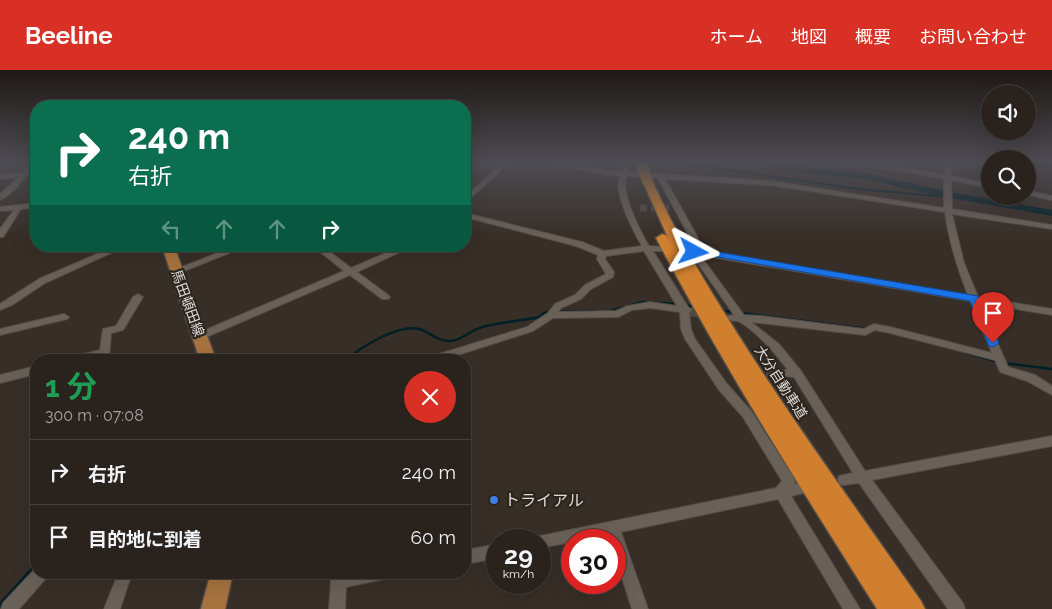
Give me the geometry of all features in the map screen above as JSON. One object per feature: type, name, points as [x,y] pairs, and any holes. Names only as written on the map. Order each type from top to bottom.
[{"type":"highway","name":"大分自動車道","points":[[645,187],[662,238],[707,320],[797,466],[890,609]]},
{"type":"highway","name":"大分自動車道","points":[[647,187],[721,320],[776,406],[913,609]]},
{"type":"main road","name":"馬田頓田線","points":[[170,252],[206,354]]},
{"type":"main road","points":[[213,609],[220,579]]},
{"type":"street","points":[[0,198],[13,187]]},
{"type":"street","points":[[622,187],[637,232],[684,308],[686,330],[690,339],[723,387],[747,414],[788,482],[781,492]]},
{"type":"street","points":[[651,187],[673,208],[694,238],[691,252],[736,315],[775,346],[797,374],[862,477],[957,609]]},
{"type":"street","points":[[796,187],[1052,228]]},
{"type":"street","points":[[947,187],[954,248],[1004,369],[1030,378],[1052,391]]},
{"type":"street","points":[[1036,195],[1052,198]]},
{"type":"street","points":[[0,209],[30,206]]},
{"type":"street","points":[[0,235],[19,207]]},
{"type":"street","points":[[628,208],[640,208]]},
{"type":"street","points":[[948,211],[1012,223],[1052,228]]},
{"type":"street","points":[[471,217],[579,244],[603,254],[648,248],[663,249]]},
{"type":"street","points":[[1012,223],[1028,223]]},
{"type":"street","points":[[0,307],[21,297],[32,287],[75,265],[109,252]]},
{"type":"street","points":[[176,271],[228,252]]},
{"type":"street","points":[[325,252],[385,297]]},
{"type":"street","points":[[200,336],[396,252]]},
{"type":"street","points":[[691,252],[1052,312]]},
{"type":"street","points":[[449,354],[530,329],[566,301],[578,297],[588,287],[610,275],[602,259],[603,254]]},
{"type":"street","points":[[104,354],[106,331],[120,328],[138,297]]},
{"type":"street","points":[[552,313],[611,315],[630,308],[650,305],[684,308]]},
{"type":"street","points":[[736,315],[869,330],[874,327],[910,332],[1001,362]]},
{"type":"street","points":[[0,332],[64,317]]},
{"type":"street","points":[[0,379],[30,372]]},
{"type":"street","points":[[781,373],[797,374]]},
{"type":"street","points":[[844,480],[1052,441]]},
{"type":"street","points":[[551,540],[798,489]]},
{"type":"street","points":[[781,492],[852,609]]},
{"type":"street","points":[[613,528],[640,609]]},
{"type":"street","points":[[471,556],[486,553]]},
{"type":"street","points":[[9,609],[36,579]]},
{"type":"street","points":[[112,609],[123,579]]},
{"type":"street","points":[[337,609],[339,581],[349,579]]},
{"type":"waterway","points":[[845,187],[970,199]]},
{"type":"waterway","points":[[916,187],[1052,213]]},
{"type":"waterway","points":[[611,311],[642,302],[678,304]]},
{"type":"waterway","points":[[684,305],[696,307]]},
{"type":"waterway","points":[[556,312],[595,311]]},
{"type":"waterway","points":[[725,311],[733,312]]},
{"type":"waterway","points":[[354,354],[380,338],[410,328],[423,330],[442,340],[451,341],[482,327],[539,317],[544,313],[550,312]]},
{"type":"waterway","points":[[741,313],[867,329]]},
{"type":"waterway","points":[[964,352],[998,362]]},
{"type":"waterway","points":[[1005,363],[1052,369]]},
{"type":"waterway","points":[[0,605],[30,572]]},
{"type":"tunnel","points":[[640,208],[669,208]]},
{"type":"tunnel","points":[[690,312],[709,314]]},
{"type":"tunnel","points":[[750,372],[781,373]]},
{"type":"place","name":"トライアル","points":[[494,500]]},
{"type":"route","points":[[694,252],[975,298],[993,343]]}]
